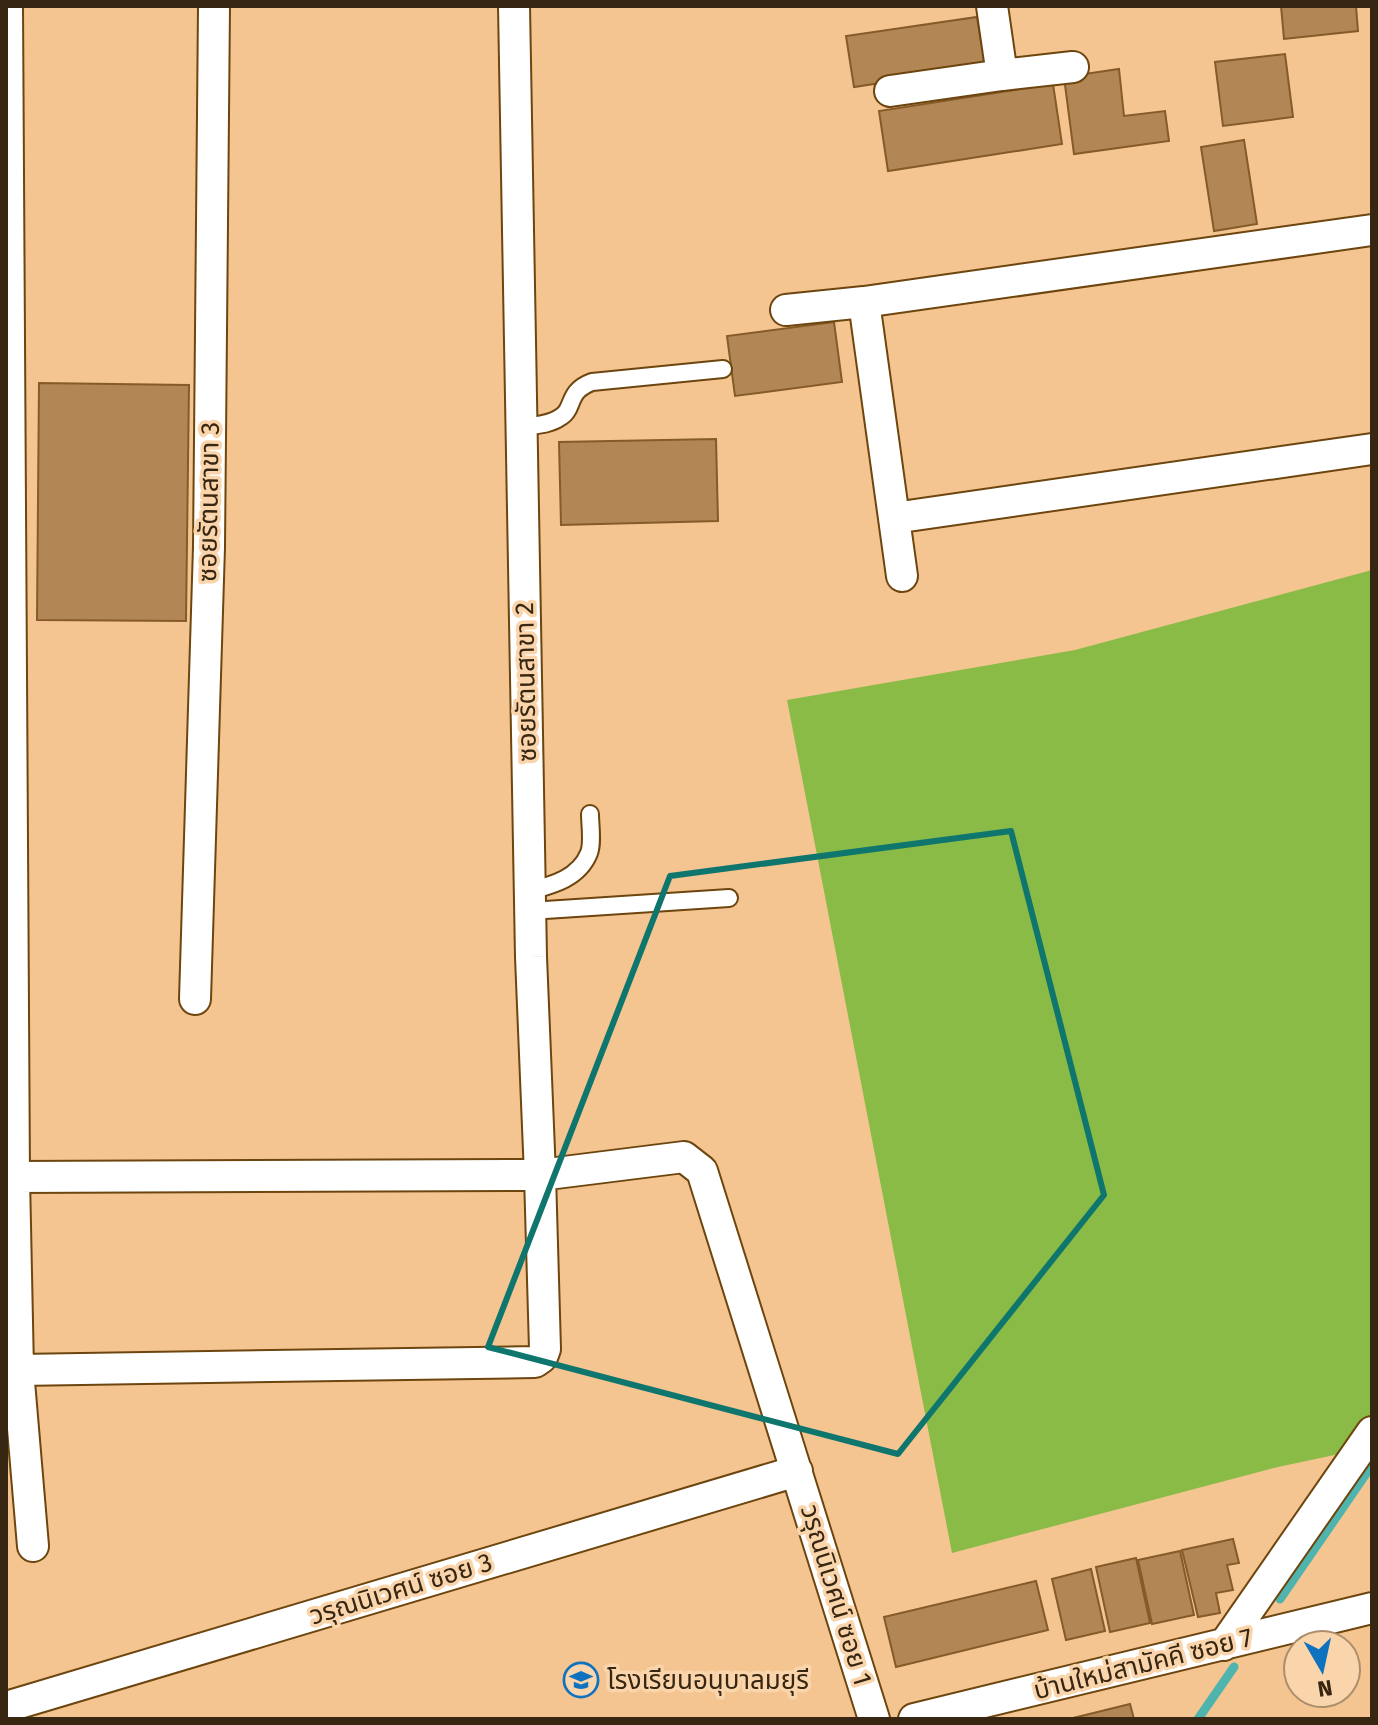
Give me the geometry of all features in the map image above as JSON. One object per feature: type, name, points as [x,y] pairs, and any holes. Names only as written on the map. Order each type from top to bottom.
[{"type":"street","points":[[7,6],[14,1177],[18,1370],[33,1546]]},
{"type":"street","name":"ซอยรัตนสาขา 3","points":[[195,999],[209,547],[214,6]]},
{"type":"street","name":"ซอยรัตนสาขา 2","points":[[18,1370],[535,1362],[542,1357],[545,1349],[530,901],[514,6]]},
{"type":"street","points":[[992,6],[1002,75]]},
{"type":"street","points":[[890,91],[1073,67]]},
{"type":"street","points":[[786,310],[864,302],[1372,230]]},
{"type":"street","points":[[864,302],[902,576]]},
{"type":"street","points":[[894,518],[1372,449]]},
{"type":"street","name":"วรุณนิเวศน์ ซอย 1","points":[[14,1177],[540,1175],[684,1157],[702,1171],[874,1719]]},
{"type":"street","points":[[1224,1645],[1372,1432]]},
{"type":"street","name":"วรุณนิเวศน์ ซอย 3","points":[[6,1707],[797,1471]]},
{"type":"street","name":"บ้านใหม่สามัคคี ซอย 7","points":[[914,1719],[1372,1608]]},
{"type":"lane","points":[[521,428],[560,418],[581,386],[592,382],[723,369]]},
{"type":"lane","points":[[530,901],[578,870],[590,851],[590,814]]},
{"type":"lane","points":[[530,901],[729,898]]},
{"type":"highlighted area","points":[[1011,831],[1104,1195],[898,1454],[488,1347],[670,876]]},
{"type":"green space","points":[[1372,570],[1372,1447],[1278,1467],[952,1553],[787,700],[1075,650]]},
{"type":"building","points":[[1281,6],[1356,6],[1358,31],[1284,39]]},
{"type":"building","points":[[977,17],[985,67],[854,87],[846,36]]},
{"type":"building","points":[[1285,54],[1293,117],[1223,126],[1215,62]]},
{"type":"building","points":[[1119,69],[1124,116],[1165,111],[1169,141],[1074,154],[1064,77]]},
{"type":"building","points":[[1053,84],[1062,144],[888,171],[879,111]]},
{"type":"building","points":[[1244,140],[1257,224],[1214,231],[1201,147]]},
{"type":"building","points":[[834,322],[842,382],[735,396],[727,336]]},
{"type":"building","points":[[39,383],[189,385],[186,621],[37,620]]},
{"type":"building","points":[[716,439],[718,521],[561,525],[559,442]]},
{"type":"building","points":[[1233,1539],[1239,1563],[1227,1565],[1233,1590],[1216,1593],[1220,1613],[1198,1617],[1182,1550]]},
{"type":"building","points":[[1180,1551],[1194,1615],[1152,1624],[1138,1560]]},
{"type":"building","points":[[1136,1558],[1150,1623],[1110,1632],[1096,1567]]},
{"type":"building","points":[[1091,1569],[1105,1631],[1066,1640],[1052,1579]]},
{"type":"building","points":[[1036,1581],[1048,1630],[896,1667],[884,1617]]},
{"type":"building","points":[[1130,1704],[1134,1719],[1069,1719]]},
{"type":"waterway","points":[[1280,1599],[1372,1465]]},
{"type":"waterway","points":[[1198,1719],[1234,1667]]},
{"type":"place","name":"โรงเรียนอนุบาลมยุรี","points":[[581,1680]]}]
